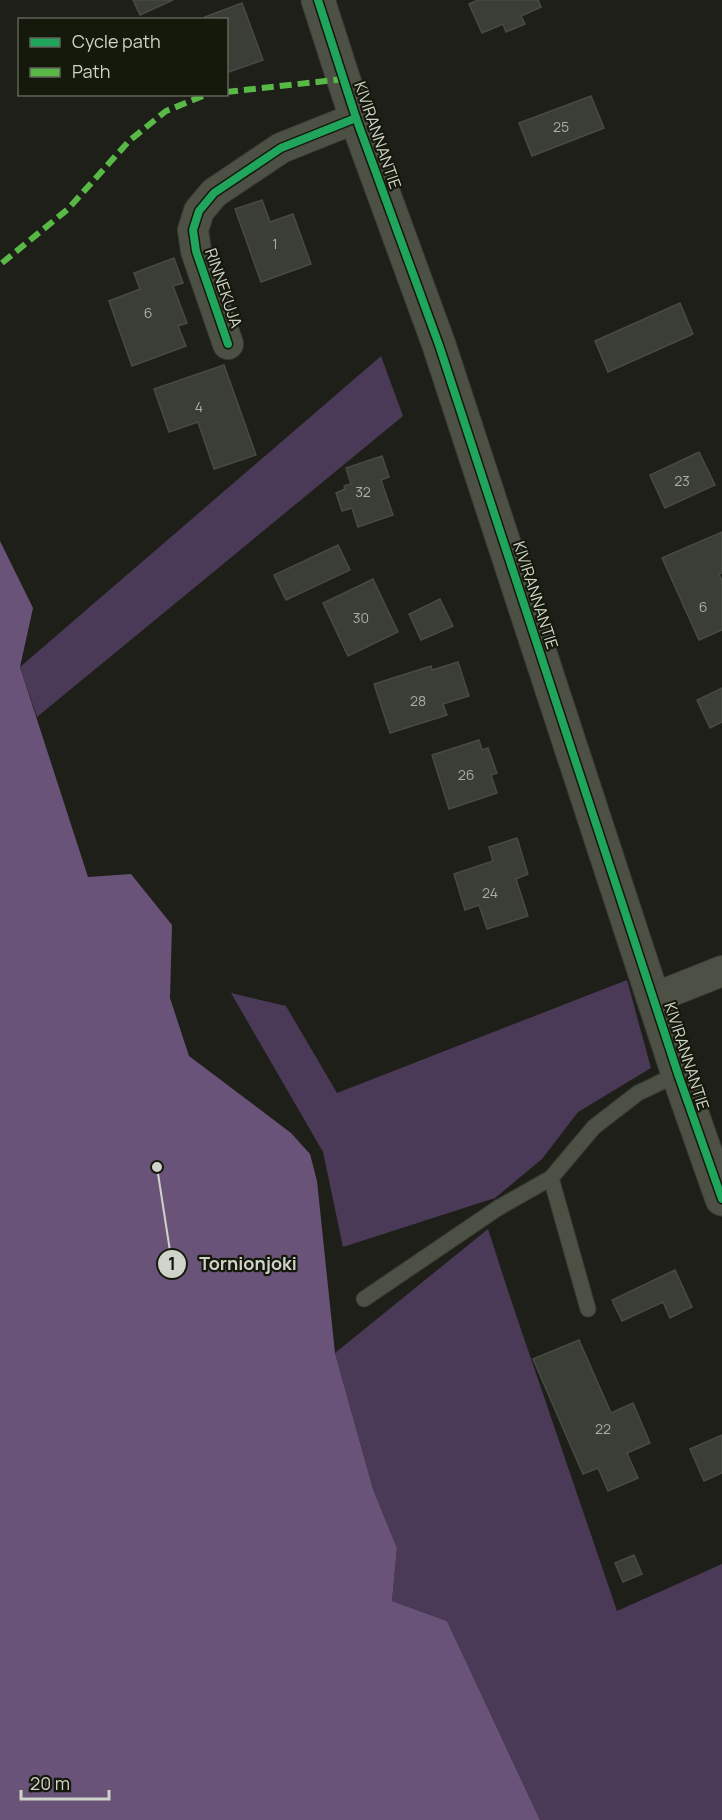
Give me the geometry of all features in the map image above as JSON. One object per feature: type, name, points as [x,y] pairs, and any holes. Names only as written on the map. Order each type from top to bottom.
[{"type":"street","name":"KIVIRANNANTIE","points":[[318,0],[356,118],[439,345],[678,1074],[722,1200]]},
{"type":"street","name":"RINNEKUJA","points":[[228,344],[196,251],[193,230],[199,211],[214,194],[281,148],[356,118]]},
{"type":"street","points":[[654,998],[722,970]]},
{"type":"lane","points":[[364,1299],[498,1208],[551,1178],[594,1127],[638,1093],[678,1074]]},
{"type":"lane","points":[[551,1178],[588,1309]]},
{"type":"shaded area","points":[[381,356],[403,416],[37,717],[20,667]]},
{"type":"shaded area","points":[[0,541],[33,608],[20,667],[88,877],[131,874],[172,925],[170,998],[189,1056],[291,1133],[310,1154],[317,1181],[335,1353],[373,1489],[397,1548],[392,1601],[447,1621],[540,1820],[0,1820]]},
{"type":"shaded area","points":[[627,980],[651,1068],[578,1112],[542,1159],[495,1198],[343,1247],[323,1152],[231,993],[286,1006],[337,1093]]},
{"type":"shaded area","points":[[488,1229],[617,1611],[722,1564],[722,1820],[540,1820],[447,1621],[392,1601],[397,1548],[373,1489],[335,1353]]},
{"type":"building","points":[[133,0],[173,0],[140,15]]},
{"type":"building","points":[[478,0],[538,0],[541,7],[521,16],[525,24],[506,32],[503,24],[482,33],[469,4]]},
{"type":"building","points":[[242,3],[263,60],[228,72],[228,18],[205,17]]},
{"type":"building","points":[[591,96],[604,128],[532,156],[519,123]]},
{"type":"building","points":[[262,200],[270,222],[293,214],[311,264],[261,282],[235,209]]},
{"type":"building","points":[[174,258],[183,283],[173,286],[187,323],[178,326],[186,346],[132,366],[109,301],[140,289],[134,273]]},
{"type":"building","points":[[680,303],[693,334],[608,372],[595,341]]},
{"type":"building","points":[[224,365],[256,455],[214,469],[198,422],[169,432],[154,389]]},
{"type":"building","points":[[699,452],[715,485],[665,508],[650,475]]},
{"type":"building","points":[[382,456],[389,477],[381,480],[393,515],[358,527],[352,508],[342,511],[336,493],[345,489],[344,486],[351,484],[346,468]]},
{"type":"building","points":[[722,532],[722,573],[719,574],[722,581],[722,630],[699,640],[662,558]]},
{"type":"building","points":[[338,545],[350,570],[286,600],[274,575]]},
{"type":"building","points":[[373,579],[398,632],[348,656],[323,603]]},
{"type":"building","points":[[440,599],[453,626],[421,640],[409,614]]},
{"type":"building","points":[[458,662],[469,696],[443,704],[447,715],[390,733],[374,684],[431,666],[432,670]]},
{"type":"building","points":[[722,688],[722,722],[710,728],[697,700]]},
{"type":"building","points":[[479,740],[482,750],[488,748],[497,773],[491,775],[497,793],[449,809],[432,755]]},
{"type":"building","points":[[517,838],[528,874],[516,879],[528,916],[487,929],[479,905],[465,910],[454,874],[493,861],[489,847]]},
{"type":"building","points":[[675,1270],[692,1307],[670,1318],[663,1302],[622,1321],[612,1300]]},
{"type":"building","points":[[579,1340],[611,1413],[633,1403],[650,1443],[627,1453],[638,1478],[608,1491],[598,1468],[583,1474],[533,1359]]},
{"type":"building","points":[[722,1435],[722,1473],[704,1481],[690,1449]]},
{"type":"building","points":[[634,1555],[642,1574],[623,1582],[615,1563]]},
{"type":"marked path","points":[[228,92],[344,79]]},
{"type":"marked path","points":[[2,263],[68,209],[129,141],[166,111],[203,96]]},
{"type":"cycle path","points":[[318,0],[356,118],[439,345],[678,1074],[722,1199]]},
{"type":"cycle path","points":[[228,344],[196,251],[193,230],[199,211],[214,193],[281,148],[356,118]]},
{"type":"place","name":"Tornionjoki","points":[[157,1167]]}]
